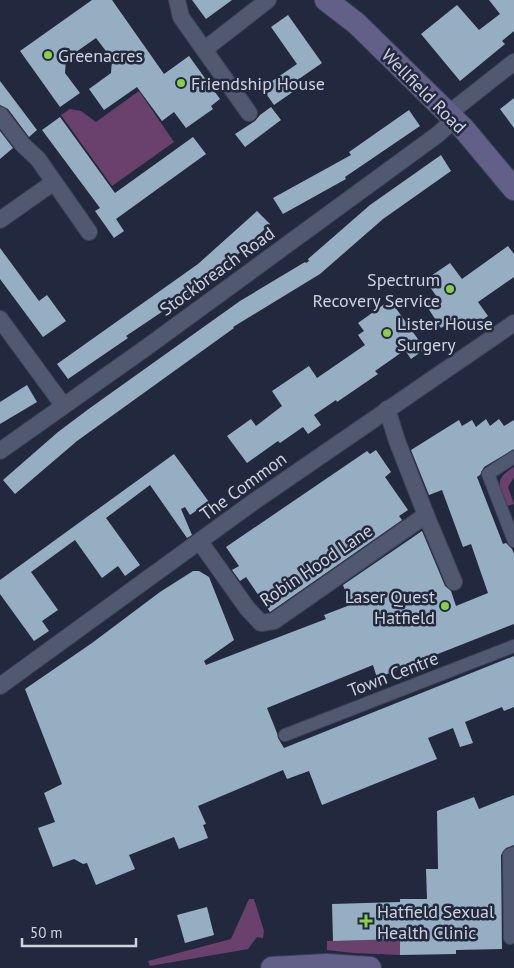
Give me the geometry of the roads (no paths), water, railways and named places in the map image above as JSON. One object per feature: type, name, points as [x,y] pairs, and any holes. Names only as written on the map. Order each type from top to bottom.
[{"type":"main road","name":"Wellfield Road","points":[[326,0],[356,23],[463,128],[514,189]]},
{"type":"main road","points":[[272,968],[327,965],[370,968]]},
{"type":"street","points":[[177,0],[182,17],[249,113]]},
{"type":"street","points":[[205,49],[268,0]]},
{"type":"street","name":"Stockbreach Road","points":[[0,451],[437,135],[451,117],[514,62]]},
{"type":"street","points":[[0,115],[38,159],[89,232]]},
{"type":"street","points":[[0,220],[54,182]]},
{"type":"street","points":[[0,319],[63,405]]},
{"type":"street","name":"The Common","points":[[0,686],[252,503],[514,323]]},
{"type":"street","points":[[387,409],[397,441],[454,582]]},
{"type":"street","points":[[514,457],[488,474],[514,541]]},
{"type":"street","name":"Robin Hood Lane","points":[[200,542],[247,608],[261,623],[268,623],[274,621],[426,515]]},
{"type":"street","name":"Town Centre","points":[[285,735],[514,646]]},
{"type":"street","points":[[510,938],[509,855],[514,853]]},
{"type":"place","name":"Greenacres","points":[[48,55]]},
{"type":"place","name":"Friendship House","points":[[181,83]]},
{"type":"place","name":"Spectrum Recovery Service","points":[[450,289]]},
{"type":"place","name":"Lister House Surgery","points":[[387,333]]},
{"type":"place","name":"Laser Quest Hatfield","points":[[445,606]]},
{"type":"place","name":"Hatfield Sexual Health Clinic","points":[[366,921]]}]
